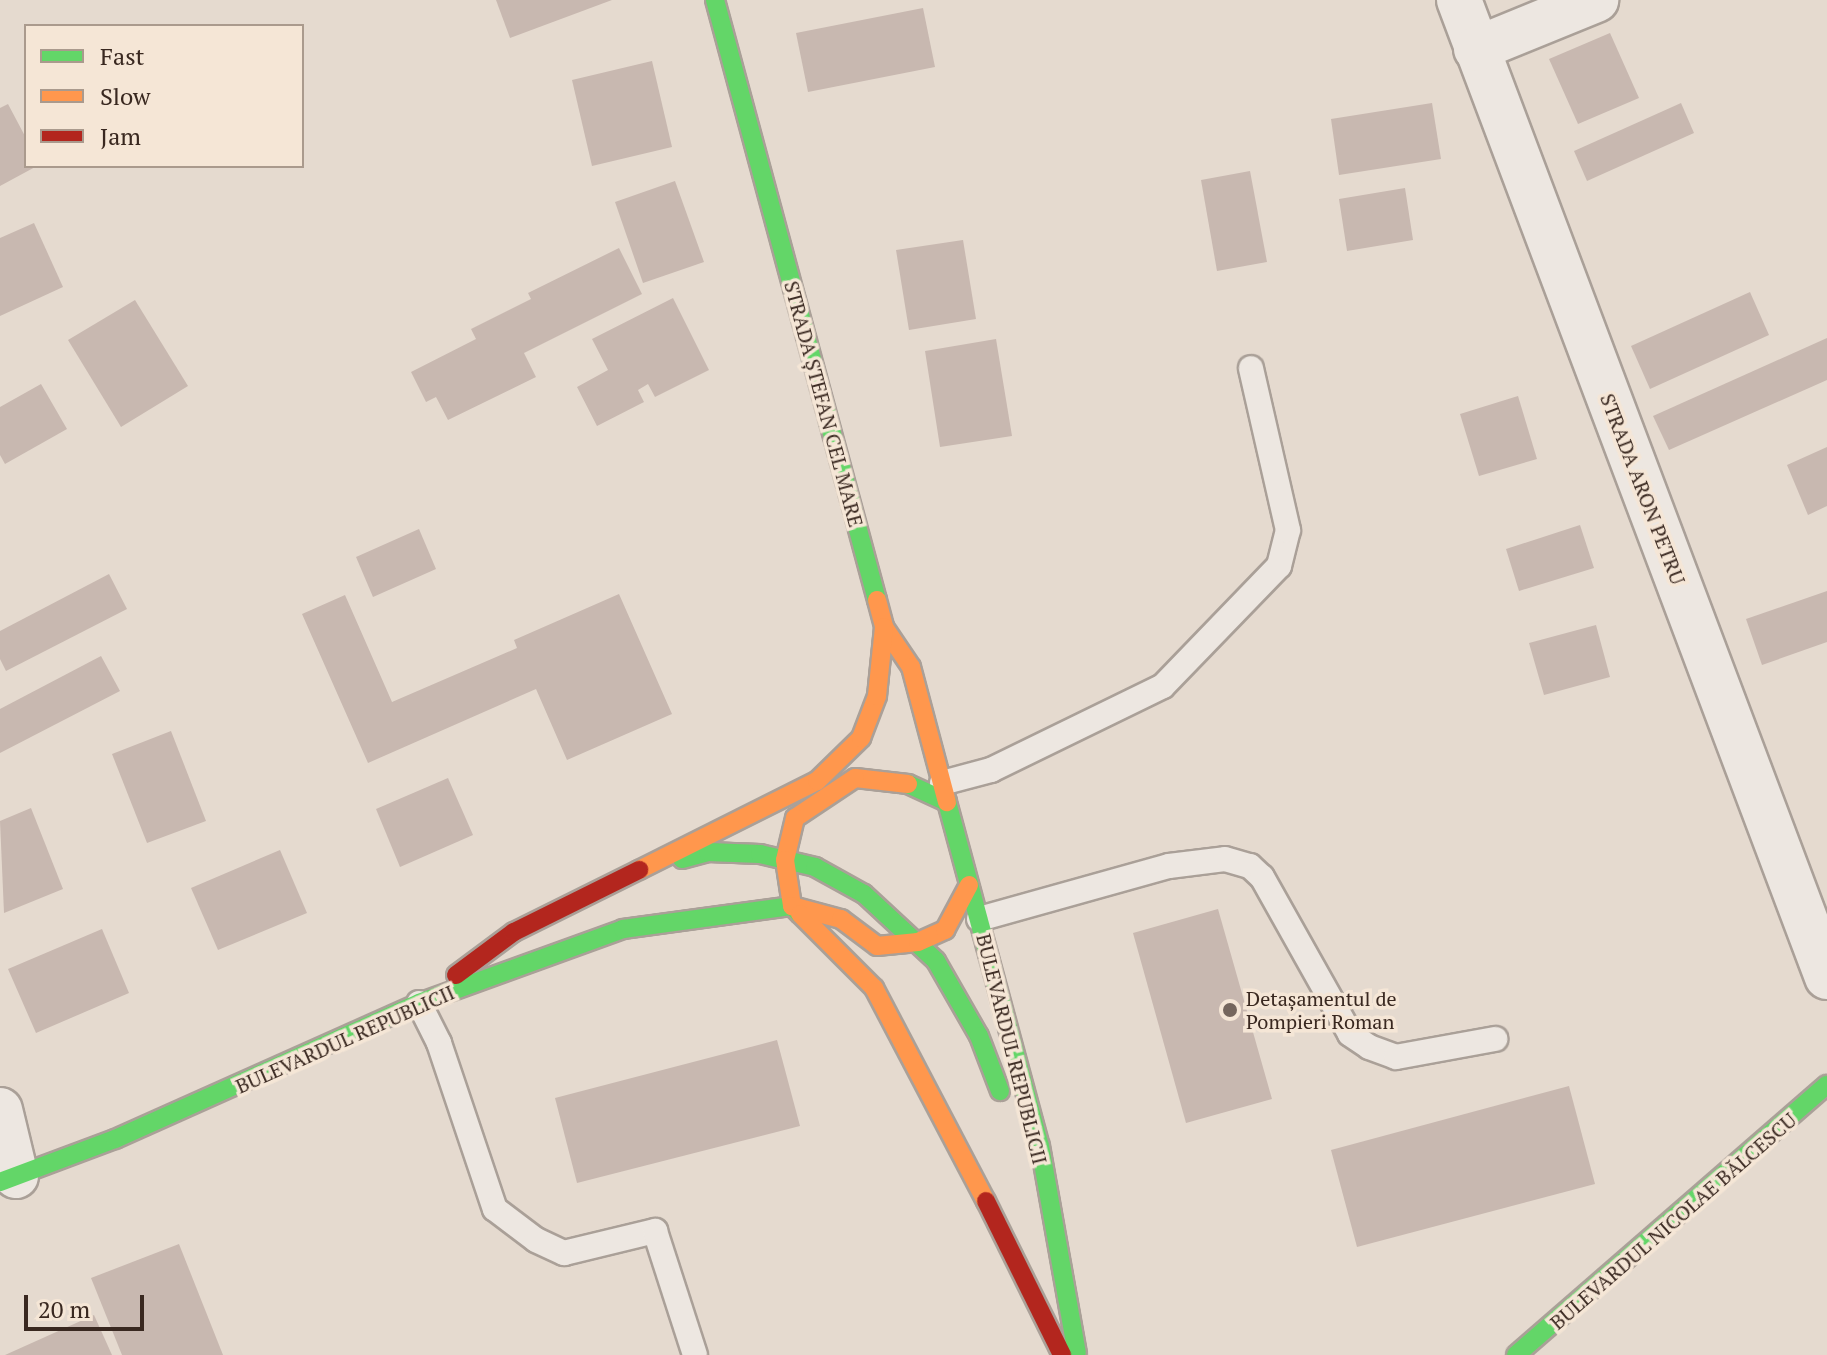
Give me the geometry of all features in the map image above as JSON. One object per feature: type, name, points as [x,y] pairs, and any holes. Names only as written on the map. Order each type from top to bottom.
[{"type":"main road","name":"STRADA ȘTEFAN CEL MARE","points":[[715,0],[884,627],[911,667],[945,793]]},
{"type":"main road","points":[[419,1003],[514,932],[817,781],[861,738],[877,696],[884,627]]},
{"type":"main road","points":[[817,781],[855,778],[903,781],[945,793]]},
{"type":"main road","points":[[855,778],[795,818],[785,860],[792,906],[874,988],[901,1032],[1062,1355]]},
{"type":"main road","name":"BULEVARDUL REPUBLICII","points":[[945,793],[1040,1146],[1052,1228]]},
{"type":"main road","name":"BULEVARDUL REPUBLICII","points":[[636,870],[708,852],[785,860],[815,867],[864,894],[936,961],[979,1036],[1052,1228]]},
{"type":"main road","points":[[792,906],[841,919],[877,946],[918,942],[945,930],[969,885]]},
{"type":"main road","name":"BULEVARDUL REPUBLICII","points":[[8,1179],[115,1139],[419,1003],[623,929],[792,906]]},
{"type":"main road","name":"BULEVARDUL NICOLAE BĂLCESCU","points":[[1516,1355],[1789,1123],[1827,1085]]},
{"type":"main road","points":[[1052,1228],[1078,1355]]},
{"type":"street","name":"STRADA ARON PETRU","points":[[1459,0],[1827,977]]},
{"type":"street","points":[[1476,49],[1596,0]]},
{"type":"street","points":[[0,1110],[8,1179]]},
{"type":"lane","points":[[945,793],[1163,686],[1279,566],[1288,530],[1251,368]]},
{"type":"lane","points":[[979,919],[1169,866],[1225,859],[1250,866],[1262,877],[1350,1034],[1369,1047],[1396,1057],[1495,1039]]},
{"type":"lane","points":[[419,1003],[439,1043],[495,1209],[536,1240],[564,1253],[655,1231],[695,1355]]},
{"type":"building","points":[[496,0],[612,0],[510,38]]},
{"type":"building","points":[[923,8],[935,67],[808,92],[796,33]]},
{"type":"building","points":[[1610,33],[1639,98],[1578,124],[1549,59]]},
{"type":"building","points":[[652,61],[672,147],[592,166],[572,80]]},
{"type":"building","points":[[1432,103],[1441,159],[1339,175],[1331,119]]},
{"type":"building","points":[[1681,103],[1694,133],[1587,181],[1574,151]]},
{"type":"building","points":[[8,104],[24,134],[24,168],[33,168],[0,186],[0,108]]},
{"type":"building","points":[[1250,171],[1267,262],[1217,271],[1201,180]]},
{"type":"building","points":[[675,181],[704,262],[643,283],[615,202]]},
{"type":"building","points":[[1405,188],[1413,240],[1347,251],[1339,199]]},
{"type":"building","points":[[34,223],[63,287],[0,316],[0,238]]},
{"type":"building","points":[[963,240],[976,319],[909,330],[896,250]]},
{"type":"building","points":[[619,248],[642,294],[524,353],[536,377],[448,420],[436,397],[426,402],[411,372],[476,339],[471,329],[531,299],[528,293]]},
{"type":"building","points":[[1750,292],[1769,335],[1650,389],[1631,346]]},
{"type":"building","points":[[673,298],[709,370],[655,397],[648,384],[638,390],[644,402],[597,426],[577,387],[608,370],[592,339]]},
{"type":"building","points":[[135,300],[188,386],[121,427],[68,340]]},
{"type":"building","points":[[1827,338],[1827,380],[1669,450],[1653,416]]},
{"type":"building","points":[[996,339],[1012,436],[940,447],[925,351]]},
{"type":"building","points":[[41,384],[67,429],[5,464],[0,455],[0,407]]},
{"type":"building","points":[[1518,396],[1537,459],[1479,476],[1460,414]]},
{"type":"building","points":[[1827,447],[1827,506],[1808,515],[1787,465]]},
{"type":"building","points":[[1580,525],[1594,568],[1519,591],[1506,549]]},
{"type":"building","points":[[419,529],[436,569],[373,597],[356,557]]},
{"type":"building","points":[[109,574],[127,609],[6,671],[0,659],[0,631]]},
{"type":"building","points":[[1827,591],[1827,642],[1762,665],[1746,619]]},
{"type":"building","points":[[619,594],[672,714],[567,760],[536,689],[368,763],[302,614],[345,595],[392,702],[517,648],[514,640]]},
{"type":"building","points":[[1596,625],[1610,677],[1544,695],[1529,643]]},
{"type":"building","points":[[101,656],[120,691],[0,753],[0,709]]},
{"type":"building","points":[[171,731],[206,821],[147,843],[112,754]]},
{"type":"building","points":[[448,778],[473,835],[400,867],[376,809]]},
{"type":"building","points":[[31,808],[63,889],[4,913],[0,821]]},
{"type":"building","points":[[280,850],[307,913],[218,950],[191,888]]},
{"type":"building","points":[[1218,909],[1272,1099],[1186,1123],[1133,933]]},
{"type":"building","points":[[102,929],[129,993],[36,1033],[8,969]]},
{"type":"building","points":[[777,1040],[800,1126],[577,1183],[555,1098]]},
{"type":"building","points":[[1569,1086],[1595,1184],[1357,1247],[1331,1150]]},
{"type":"building","points":[[179,1244],[223,1355],[122,1355],[91,1278]]},
{"type":"building","points":[[94,1315],[112,1355],[5,1355]]},
{"type":"traffic: fast","points":[[715,0],[877,600]]},
{"type":"traffic: fast","points":[[908,784],[947,802],[1040,1146],[1077,1353]]},
{"type":"traffic: fast","points":[[682,859],[708,852],[760,854],[815,867],[864,894],[936,961],[979,1036],[1000,1091]]},
{"type":"traffic: fast","points":[[0,1182],[115,1139],[419,1003],[623,929],[792,906],[800,914]]},
{"type":"traffic: fast","points":[[1516,1355],[1827,1085]]},
{"type":"traffic: slow","points":[[877,600],[884,627],[911,667],[947,802]]},
{"type":"traffic: slow","points":[[639,870],[817,781],[861,738],[877,696],[884,627]]},
{"type":"traffic: slow","points":[[908,784],[855,778],[795,818],[785,860],[792,906],[841,919],[877,946],[918,942],[945,930],[969,885]]},
{"type":"traffic: slow","points":[[800,914],[874,988],[986,1201]]},
{"type":"traffic: jam","points":[[456,975],[514,932],[639,870]]},
{"type":"traffic: jam","points":[[986,1201],[1062,1355]]},
{"type":"place","name":"Detașamentul de Pompieri Roman","points":[[1230,1010]]}]
